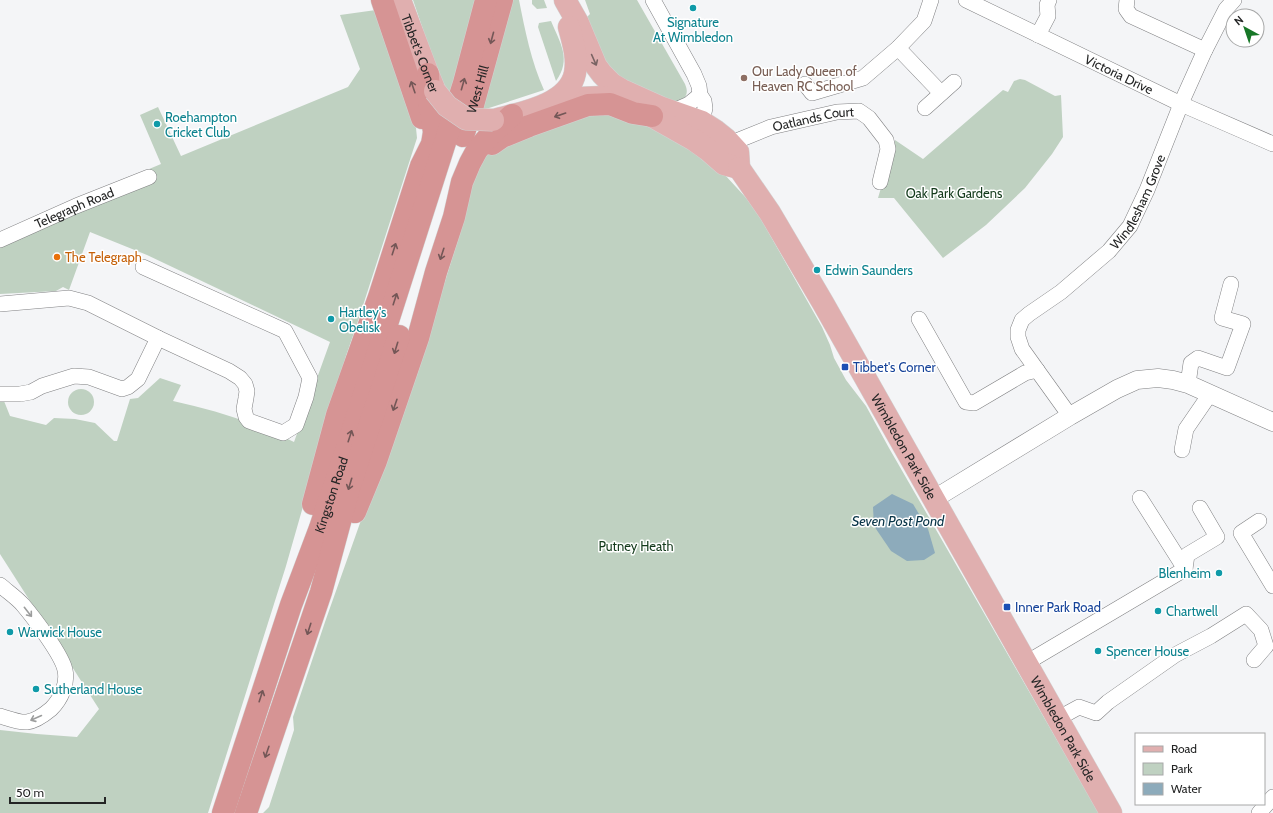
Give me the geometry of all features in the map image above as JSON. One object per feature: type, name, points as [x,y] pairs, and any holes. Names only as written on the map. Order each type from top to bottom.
[{"type":"highway","points":[[382,0],[424,122],[427,134],[423,150],[435,172]]},
{"type":"highway","name":"West Hill","points":[[435,172],[464,83],[486,0]]},
{"type":"highway","name":"West Hill","points":[[435,172],[473,105],[502,0]]},
{"type":"highway","points":[[223,813],[291,605],[308,522],[337,415],[378,297],[435,172],[432,144],[434,132],[429,100],[432,83]]},
{"type":"highway","points":[[454,217],[482,153],[502,137],[529,126],[593,105],[610,104],[633,113],[652,116]]},
{"type":"highway","points":[[321,592],[376,461],[418,338],[436,272],[454,217],[462,182],[477,150],[502,118]]},
{"type":"highway","name":"Kingston Road","points":[[246,813],[321,592],[350,486],[388,371],[435,172]]},
{"type":"main road","name":"Tibbet's Corner","points":[[400,0],[432,83],[448,106],[466,118],[502,118],[544,105],[556,99]]},
{"type":"main road","points":[[556,99],[564,94],[569,87],[575,74],[576,59],[573,40],[560,0]]},
{"type":"main road","points":[[565,0],[578,23],[596,66],[612,84],[622,90],[673,111],[694,129],[704,147],[724,151]]},
{"type":"main road","points":[[556,99],[605,97],[627,103],[652,116],[694,129]]},
{"type":"main road","name":"Wimbledon Park Side","points":[[724,151],[724,164],[739,168],[770,213],[934,499],[1111,813]]},
{"type":"street","points":[[653,0],[697,82],[700,95],[704,101],[705,108],[694,129]]},
{"type":"street","points":[[805,84],[812,93],[863,78],[898,48],[924,21],[931,0]]},
{"type":"street","name":"Victoria Drive","points":[[966,0],[1181,104],[1273,144]]},
{"type":"street","points":[[1038,34],[1048,16],[1047,5],[1049,0]]},
{"type":"street","points":[[1126,0],[1126,9],[1131,16],[1205,50]]},
{"type":"street","name":"Windlesham Grove","points":[[1070,416],[1022,349],[1018,337],[1018,330],[1022,320],[1061,292],[1109,251],[1130,226],[1147,190],[1181,104],[1205,50],[1226,9],[1234,0]]},
{"type":"street","points":[[898,48],[941,93]]},
{"type":"street","points":[[925,108],[954,82]]},
{"type":"street","points":[[673,111],[689,104],[700,95]]},
{"type":"street","name":"Oatlands Court","points":[[724,151],[752,134],[787,123],[838,112],[858,111],[869,118],[886,140],[888,149],[880,182]]},
{"type":"street","name":"Telegraph Road","points":[[0,240],[76,206],[149,177]]},
{"type":"street","points":[[0,304],[69,298],[88,303],[229,371],[240,378],[245,384],[247,391],[244,409],[246,418],[249,421],[283,433],[296,425],[306,396],[310,378],[285,332],[143,267]]},
{"type":"street","points":[[1188,384],[1191,363],[1198,358],[1227,368],[1243,324],[1222,318],[1231,284]]},
{"type":"street","points":[[919,319],[966,402],[974,403],[1025,373],[1037,370]]},
{"type":"street","points":[[0,394],[20,394],[31,392],[42,386],[74,376],[89,377],[122,389],[128,387],[138,379],[158,338]]},
{"type":"street","points":[[934,499],[1117,388],[1137,380],[1158,378],[1188,384],[1273,422]]},
{"type":"street","points":[[1182,450],[1186,429],[1210,394]]},
{"type":"street","points":[[1140,498],[1185,568]]},
{"type":"street","points":[[1185,568],[1187,555],[1217,536],[1200,508]]},
{"type":"street","points":[[1259,521],[1241,533],[1273,586]]},
{"type":"street","points":[[1026,662],[1185,568]]},
{"type":"street","points":[[0,586],[24,606],[42,630],[65,670],[65,681],[61,697],[56,704],[42,716],[26,722],[0,716]]},
{"type":"street","points":[[1057,719],[1079,707],[1096,713],[1108,702],[1175,655],[1212,636],[1246,614],[1261,630],[1266,646],[1254,660]]},
{"type":"street","points":[[1258,813],[1273,796]]},
{"type":"green space","points":[[413,0],[477,0],[451,96],[439,77]]},
{"type":"green space","points":[[511,0],[519,0],[532,57],[544,90],[489,108],[481,109]]},
{"type":"green space","points":[[532,0],[544,0],[547,8],[537,9],[532,4]]},
{"type":"green space","points":[[585,0],[637,0],[685,84],[687,91],[685,97],[674,104],[608,74],[586,18],[590,14]]},
{"type":"green space","points":[[376,10],[416,128],[417,138],[346,356],[286,566],[208,813],[0,813],[0,730],[77,737],[99,709],[0,554],[0,398],[2,396],[10,416],[46,425],[54,418],[75,419],[95,423],[114,441],[117,441],[130,399],[138,398],[160,378],[181,385],[173,401],[235,418],[294,442],[330,342],[147,255],[90,232],[69,290],[63,287],[56,291],[0,294],[0,232],[161,164],[140,115],[158,107],[181,156],[348,87],[360,69],[340,15]]},
{"type":"green space","points":[[551,21],[561,44],[564,58],[561,73],[556,81],[538,27],[539,23]]},
{"type":"green space","name":"Oak Park Gardens","points":[[1020,79],[1025,80],[1055,96],[1061,95],[1063,137],[1052,154],[1025,188],[986,225],[943,258],[894,198],[878,198],[895,140],[923,159],[1003,90],[1008,92],[1014,81]]},
{"type":"green space","name":"Putney Heath","points":[[596,108],[613,117],[632,121],[676,137],[725,175],[748,200],[761,219],[822,327],[834,358],[846,380],[866,406],[1099,813],[263,813],[269,807],[294,730],[293,717],[440,297],[463,224],[463,209],[472,182],[485,157],[494,147]]},
{"type":"green space","points":[[81,389],[90,393],[94,402],[90,411],[81,415],[72,411],[68,402],[72,393]]},
{"type":"water","name":"Seven Post Pond","points":[[892,494],[913,504],[928,529],[935,553],[924,560],[907,561],[891,551],[874,526],[873,507]]},
{"type":"place","name":"Signature At Wimbledon","points":[[693,8]]},
{"type":"place","name":"Our Lady Queen of Heaven RC School","points":[[744,78]]},
{"type":"place","name":"Roehampton Cricket Club","points":[[157,124]]},
{"type":"place","name":"The Telegraph","points":[[57,257]]},
{"type":"place","name":"Edwin Saunders","points":[[817,270]]},
{"type":"place","name":"Hartley's Obelisk","points":[[331,319]]},
{"type":"place","name":"Tibbet's Corner","points":[[845,367]]},
{"type":"place","name":"Blenheim","points":[[1219,573]]},
{"type":"place","name":"Inner Park Road","points":[[1007,607]]},
{"type":"place","name":"Chartwell","points":[[1158,611]]},
{"type":"place","name":"Warwick House","points":[[10,632]]},
{"type":"place","name":"Spencer House","points":[[1098,651]]},
{"type":"place","name":"Sutherland House","points":[[36,689]]}]
